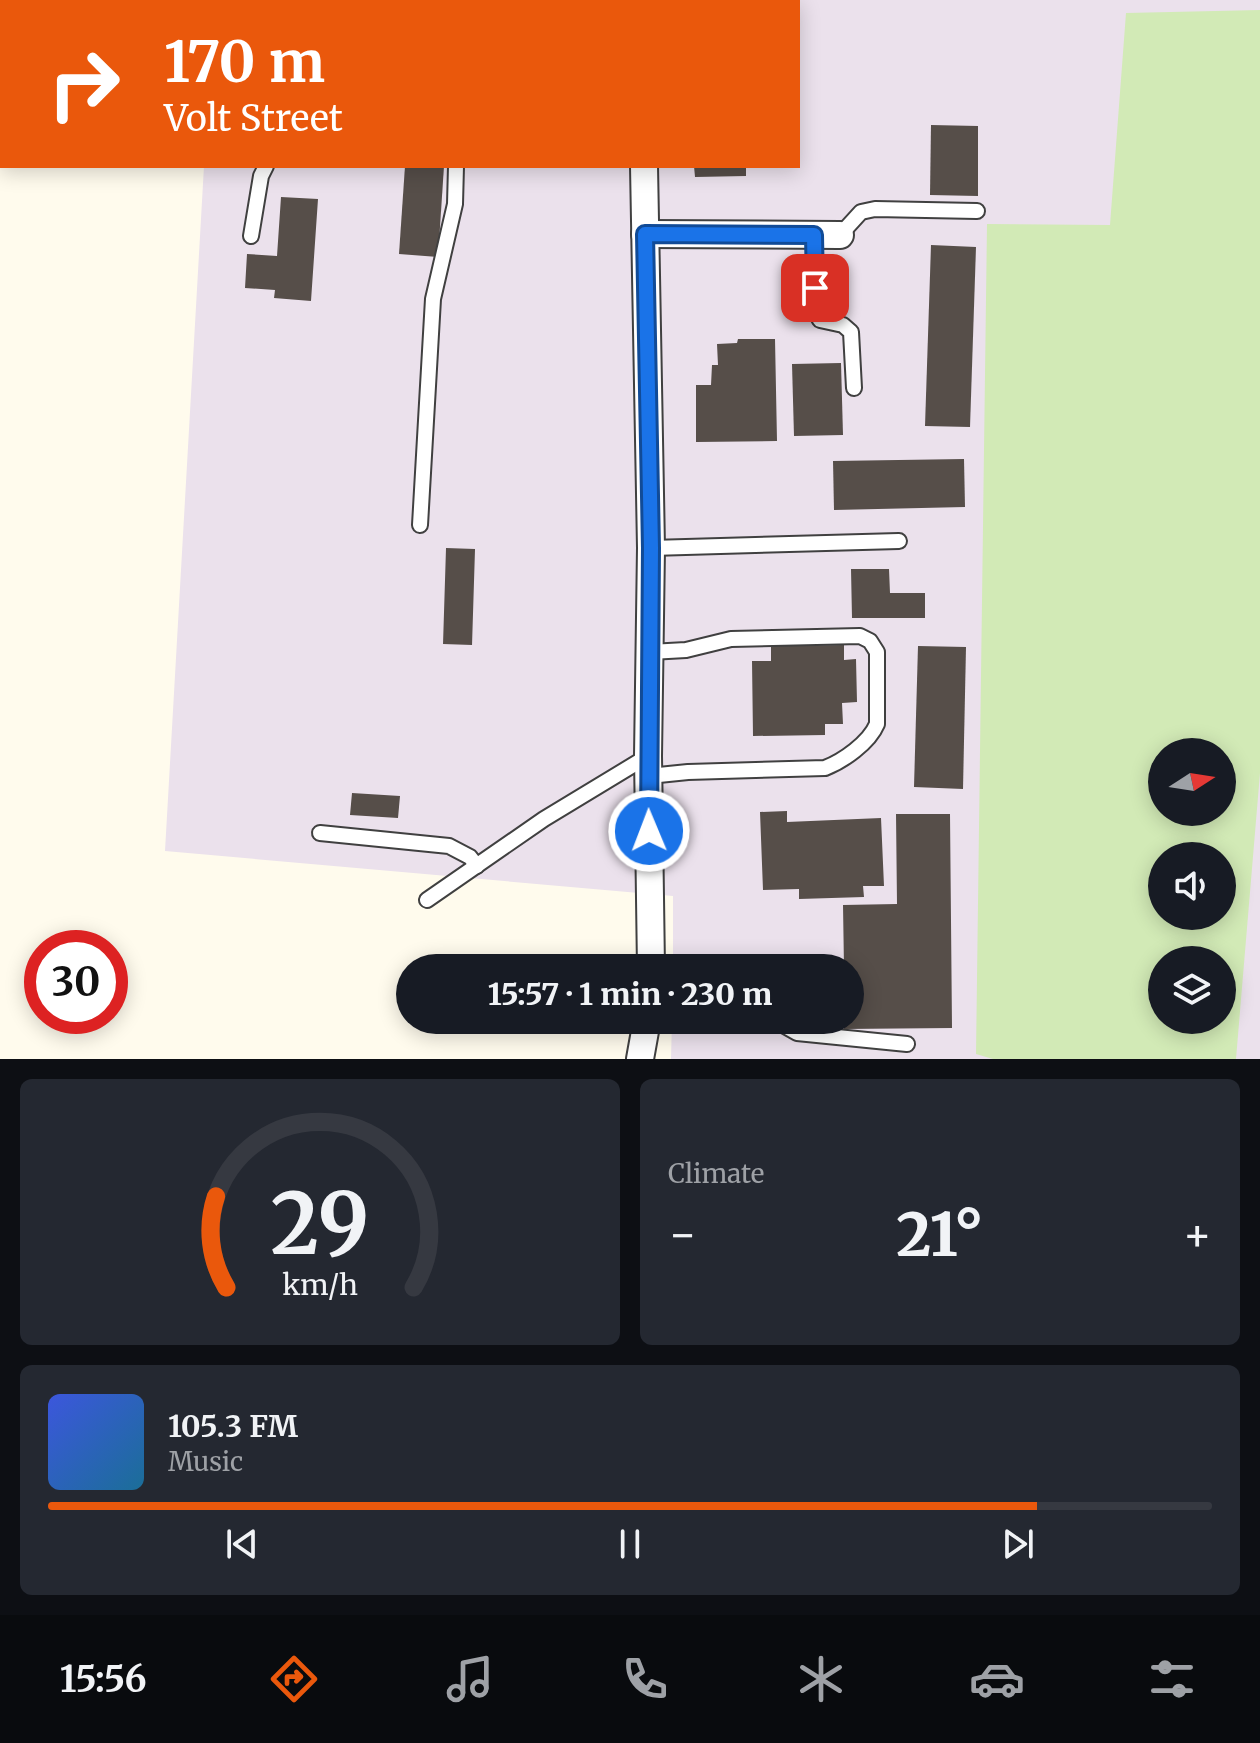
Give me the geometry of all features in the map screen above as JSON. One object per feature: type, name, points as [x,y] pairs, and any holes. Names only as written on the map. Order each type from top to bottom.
[{"type":"street","points":[[644,168],[651,548],[648,766],[651,954]]},
{"type":"street","points":[[645,234],[827,235]]},
{"type":"street","points":[[640,1059],[644,1034]]},
{"type":"lane","points":[[251,236],[265,168]]},
{"type":"lane","points":[[420,525],[433,299],[455,204],[456,168]]},
{"type":"lane","points":[[854,388],[851,332],[843,325],[820,320],[816,313],[827,235],[861,212],[875,209],[977,211]]},
{"type":"lane","points":[[651,548],[899,541]]},
{"type":"lane","points":[[427,900],[544,819],[648,766],[688,772],[825,768],[835,764],[873,734],[877,724],[877,652],[870,641],[860,636],[731,639],[686,650],[650,652]]},
{"type":"lane","points":[[320,833],[449,846],[470,857],[477,866]]},
{"type":"lane","points":[[807,1034],[907,1044]]},
{"type":"shaded area","points":[[800,0],[1260,0],[1260,1059],[671,1059],[672,1034],[864,1034],[864,954],[673,954],[673,896],[165,851],[204,168],[800,168]]},
{"type":"green space","points":[[1260,10],[1260,773],[1236,1059],[993,1059],[976,1054],[987,224],[1110,225],[1126,13]]},
{"type":"building","points":[[931,125],[978,126],[978,196],[930,195]]},
{"type":"building","points":[[405,168],[444,168],[438,257],[399,254]]},
{"type":"building","points":[[694,168],[746,168],[746,176],[695,177]]},
{"type":"building","points":[[281,197],[318,199],[311,301],[274,298],[275,290],[245,288],[247,254],[277,256]]},
{"type":"building","points":[[931,245],[976,247],[970,427],[925,426]]},
{"type":"building","points":[[738,339],[775,339],[777,441],[696,442],[696,385],[711,385],[712,365],[718,365],[717,344],[737,343]]},
{"type":"building","points":[[841,363],[843,435],[794,436],[792,364]]},
{"type":"building","points":[[964,459],[965,507],[834,510],[833,461]]},
{"type":"building","points":[[446,548],[475,549],[472,645],[443,644]]},
{"type":"building","points":[[851,569],[889,569],[890,593],[925,593],[925,618],[852,618]]},
{"type":"building","points":[[844,645],[844,660],[856,659],[857,702],[842,703],[843,724],[825,724],[825,735],[753,736],[752,661],[771,661],[771,646]]},
{"type":"building","points":[[918,646],[966,647],[963,789],[914,787]]},
{"type":"building","points":[[352,793],[400,796],[398,818],[350,815]]},
{"type":"building","points":[[787,811],[787,822],[881,818],[884,886],[863,886],[864,897],[799,899],[799,889],[763,890],[760,812]]},
{"type":"building","points":[[896,814],[950,814],[952,1028],[864,1029],[864,954],[844,954],[843,905],[897,904]]},
{"type":"route","points":[[649,831],[651,548],[645,234],[814,235],[815,288]]}]
